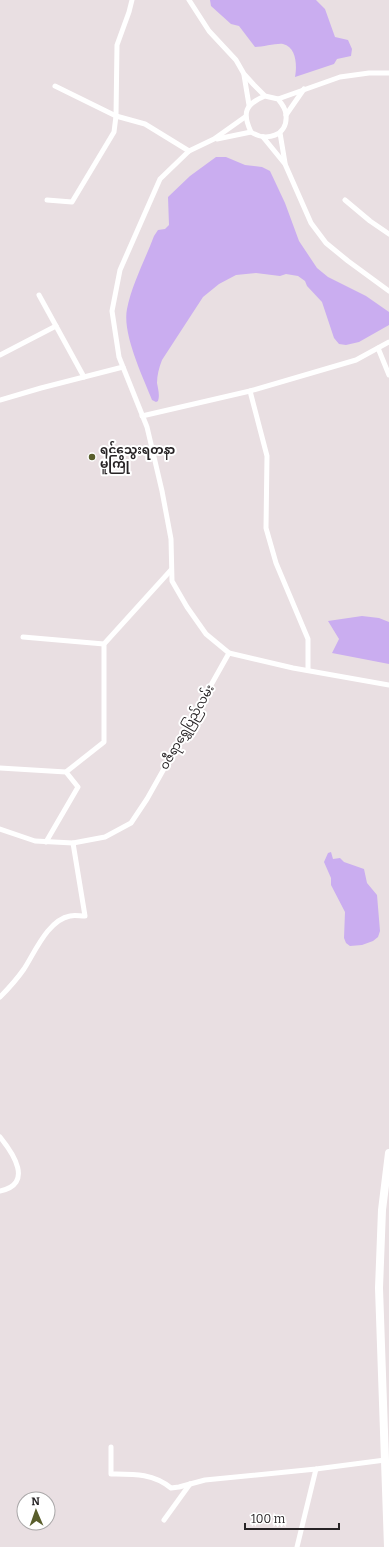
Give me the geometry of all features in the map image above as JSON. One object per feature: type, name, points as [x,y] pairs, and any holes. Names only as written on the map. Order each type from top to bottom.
[{"type":"main road","points":[[388,1547],[379,1288],[382,1210],[389,1153]]},
{"type":"street","points":[[47,200],[72,202],[114,132],[116,116],[117,46],[132,0]]},
{"type":"street","points":[[190,0],[209,31],[236,60],[244,74],[264,96]]},
{"type":"street","points":[[249,105],[253,101],[264,96],[278,98],[340,77],[389,73]]},
{"type":"street","points":[[244,74],[249,105],[245,117],[214,139],[189,151],[160,179],[120,270],[112,311],[119,357],[147,427],[162,491],[171,539],[172,581],[187,608],[206,634],[229,653],[389,685]]},
{"type":"street","points":[[55,86],[116,116],[145,124],[189,151]]},
{"type":"street","points":[[286,115],[304,89]]},
{"type":"street","points":[[278,98],[285,109],[286,115],[286,121],[280,134],[285,164]]},
{"type":"street","points":[[245,117],[251,132]]},
{"type":"street","points":[[214,139],[251,132],[264,137],[285,164],[311,223],[326,243],[389,291]]},
{"type":"street","points":[[264,137],[280,134]]},
{"type":"street","points":[[345,200],[370,221],[389,234]]},
{"type":"street","points":[[39,295],[84,377]]},
{"type":"street","points":[[0,354],[56,326]]},
{"type":"street","points":[[142,416],[250,391],[356,360],[389,342]]},
{"type":"street","points":[[378,348],[389,375]]},
{"type":"street","points":[[0,400],[123,367]]},
{"type":"street","points":[[250,391],[267,456],[266,528],[276,563],[308,639],[308,670]]},
{"type":"street","points":[[0,768],[66,772],[104,742],[104,644],[172,570]]},
{"type":"street","points":[[23,637],[104,644]]},
{"type":"street","name":"ဝဇီရာရွှေပြည်လမ်း","points":[[0,829],[35,841],[73,843],[105,837],[131,823],[147,799],[229,653]]},
{"type":"street","points":[[46,842],[78,787],[66,772]]},
{"type":"street","points":[[0,997],[25,967],[38,944],[51,928],[60,920],[70,916],[85,916],[73,843]]},
{"type":"street","points":[[0,1137],[17,1162],[19,1173],[16,1182],[9,1189],[0,1191]]},
{"type":"street","points":[[111,1447],[111,1474],[138,1473],[153,1477],[171,1488],[205,1480],[316,1469],[385,1460]]},
{"type":"street","points":[[297,1547],[316,1469]]},
{"type":"street","points":[[164,1520],[190,1484]]},
{"type":"shaded area","points":[[210,0],[316,0],[325,9],[335,37],[348,40],[352,49],[351,56],[337,59],[334,64],[295,77],[295,58],[288,46],[280,44],[255,47],[239,26],[231,24],[211,6]]},
{"type":"shaded area","points":[[216,157],[226,157],[245,165],[262,167],[270,171],[285,203],[299,241],[317,268],[328,277],[366,296],[389,312],[389,325],[359,342],[346,345],[339,344],[334,338],[322,302],[307,286],[305,281],[298,276],[286,274],[280,276],[256,273],[236,275],[219,284],[203,297],[162,360],[157,377],[159,396],[158,401],[156,402],[152,400],[130,343],[126,319],[129,300],[135,281],[154,236],[158,230],[165,229],[169,225],[168,197],[190,176]]},
{"type":"shaded area","points":[[362,616],[379,618],[389,622],[389,664],[332,653],[339,639],[328,621]]},
{"type":"shaded area","points":[[331,852],[333,859],[340,858],[344,862],[364,869],[367,883],[377,895],[380,931],[378,937],[373,941],[362,945],[350,946],[346,943],[344,938],[345,912],[331,885],[331,878],[324,862],[328,853]]},
{"type":"place","name":"ရင်သွေးရတနာ မူကြို","points":[[92,457]]}]
